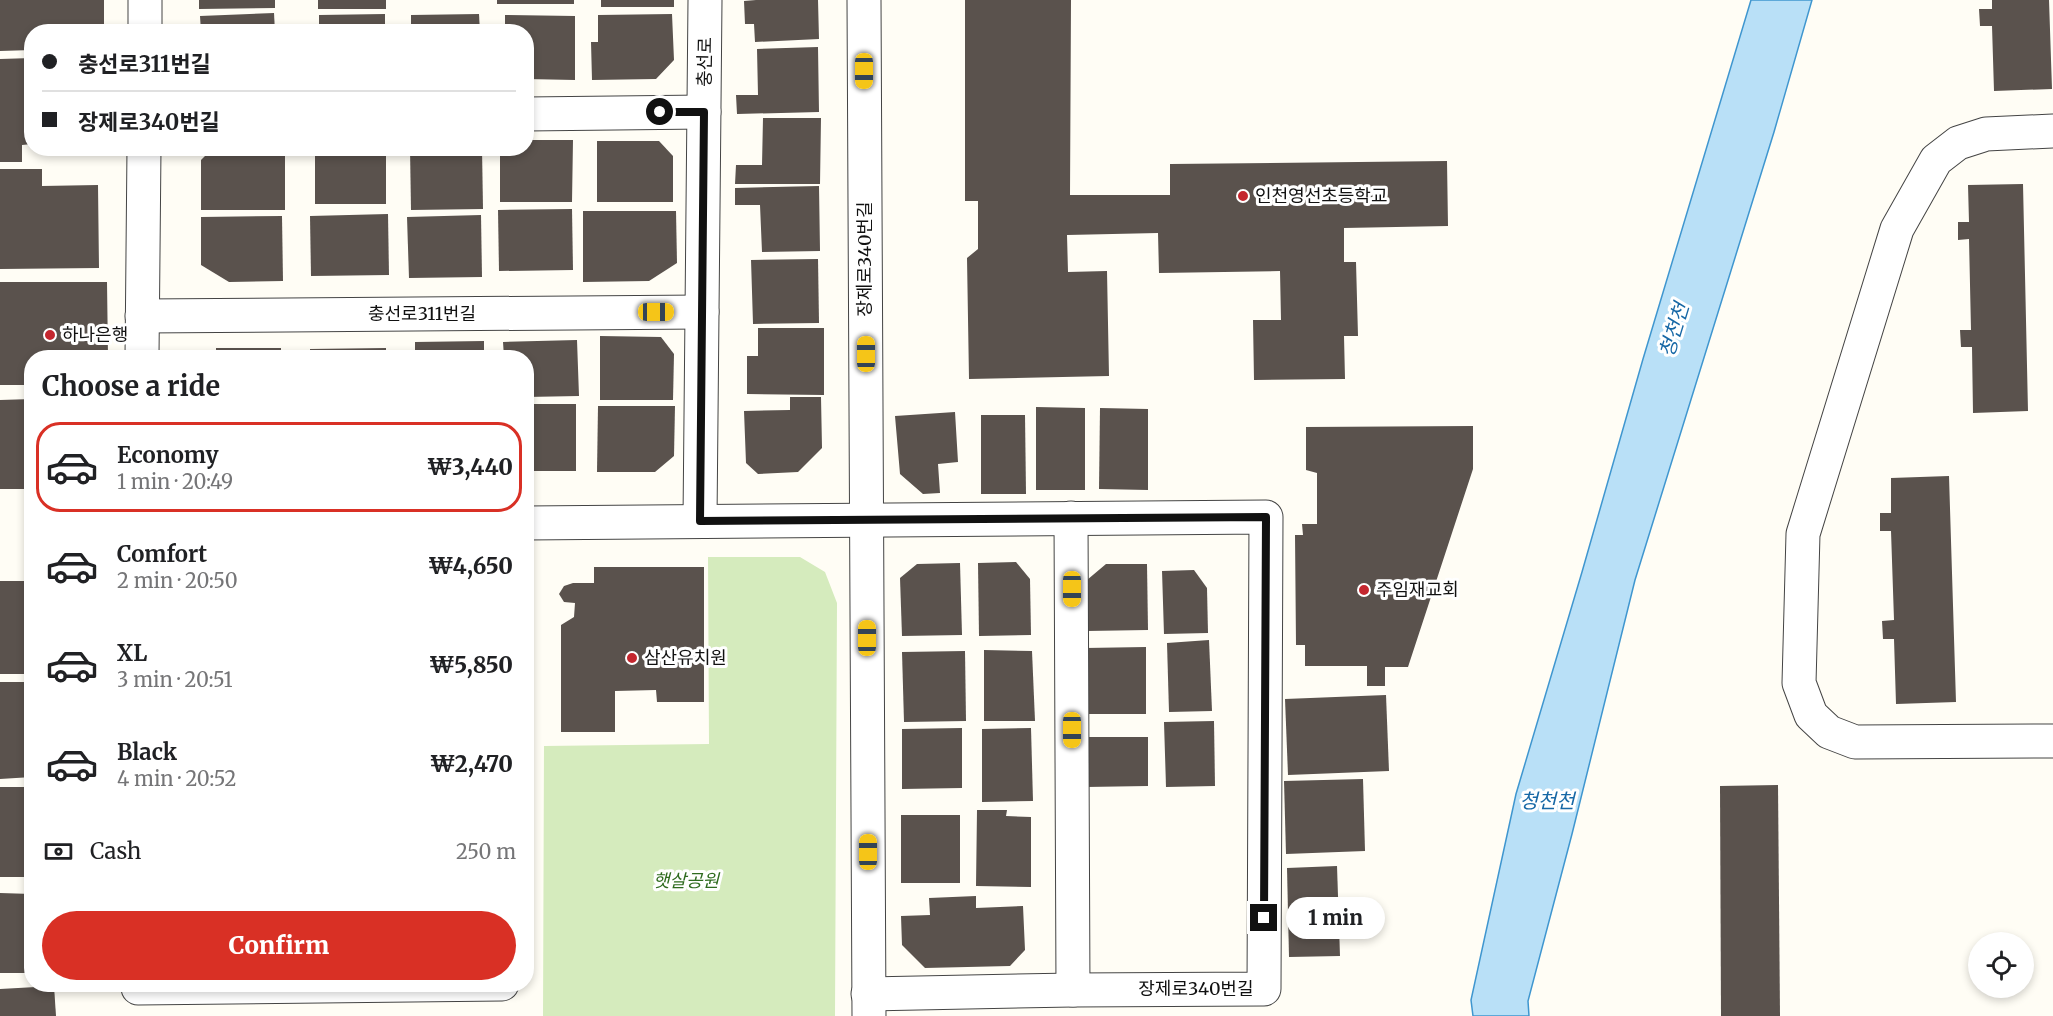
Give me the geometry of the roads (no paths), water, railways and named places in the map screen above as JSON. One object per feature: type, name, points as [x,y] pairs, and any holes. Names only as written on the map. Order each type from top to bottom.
[{"type":"street","points":[[145,0],[145,24]]},
{"type":"street","name":"충선로","points":[[700,521],[705,0]]},
{"type":"street","name":"장제로340번길","points":[[864,0],[866,519],[868,1005],[1073,990],[1264,989],[1266,517],[866,519]]},
{"type":"street","points":[[534,114],[704,112]]},
{"type":"street","points":[[2053,131],[1986,134],[1958,144],[1936,160],[1897,229],[1803,534],[1799,682],[1811,715],[1829,732],[1855,742],[2053,741]]},
{"type":"street","points":[[142,350],[144,156]]},
{"type":"street","name":"충선로311번길","points":[[142,316],[702,312]]},
{"type":"street","points":[[1071,518],[1073,990]]},
{"type":"street","points":[[534,522],[866,519]]},
{"type":"water","name":"청천천","points":[[1751,0],[1812,0],[1774,132],[1635,580],[1528,1001],[1529,1016],[1473,1016],[1471,1000],[1516,794]]},
{"type":"place","name":"인천영선초등학교","points":[[1243,196]]},
{"type":"place","name":"하나은행","points":[[50,335]]},
{"type":"place","name":"주임재교회","points":[[1364,590]]},
{"type":"place","name":"삼산유치원","points":[[632,658]]},
{"type":"park label","name":"햇살공원","points":[[686,881]]}]
